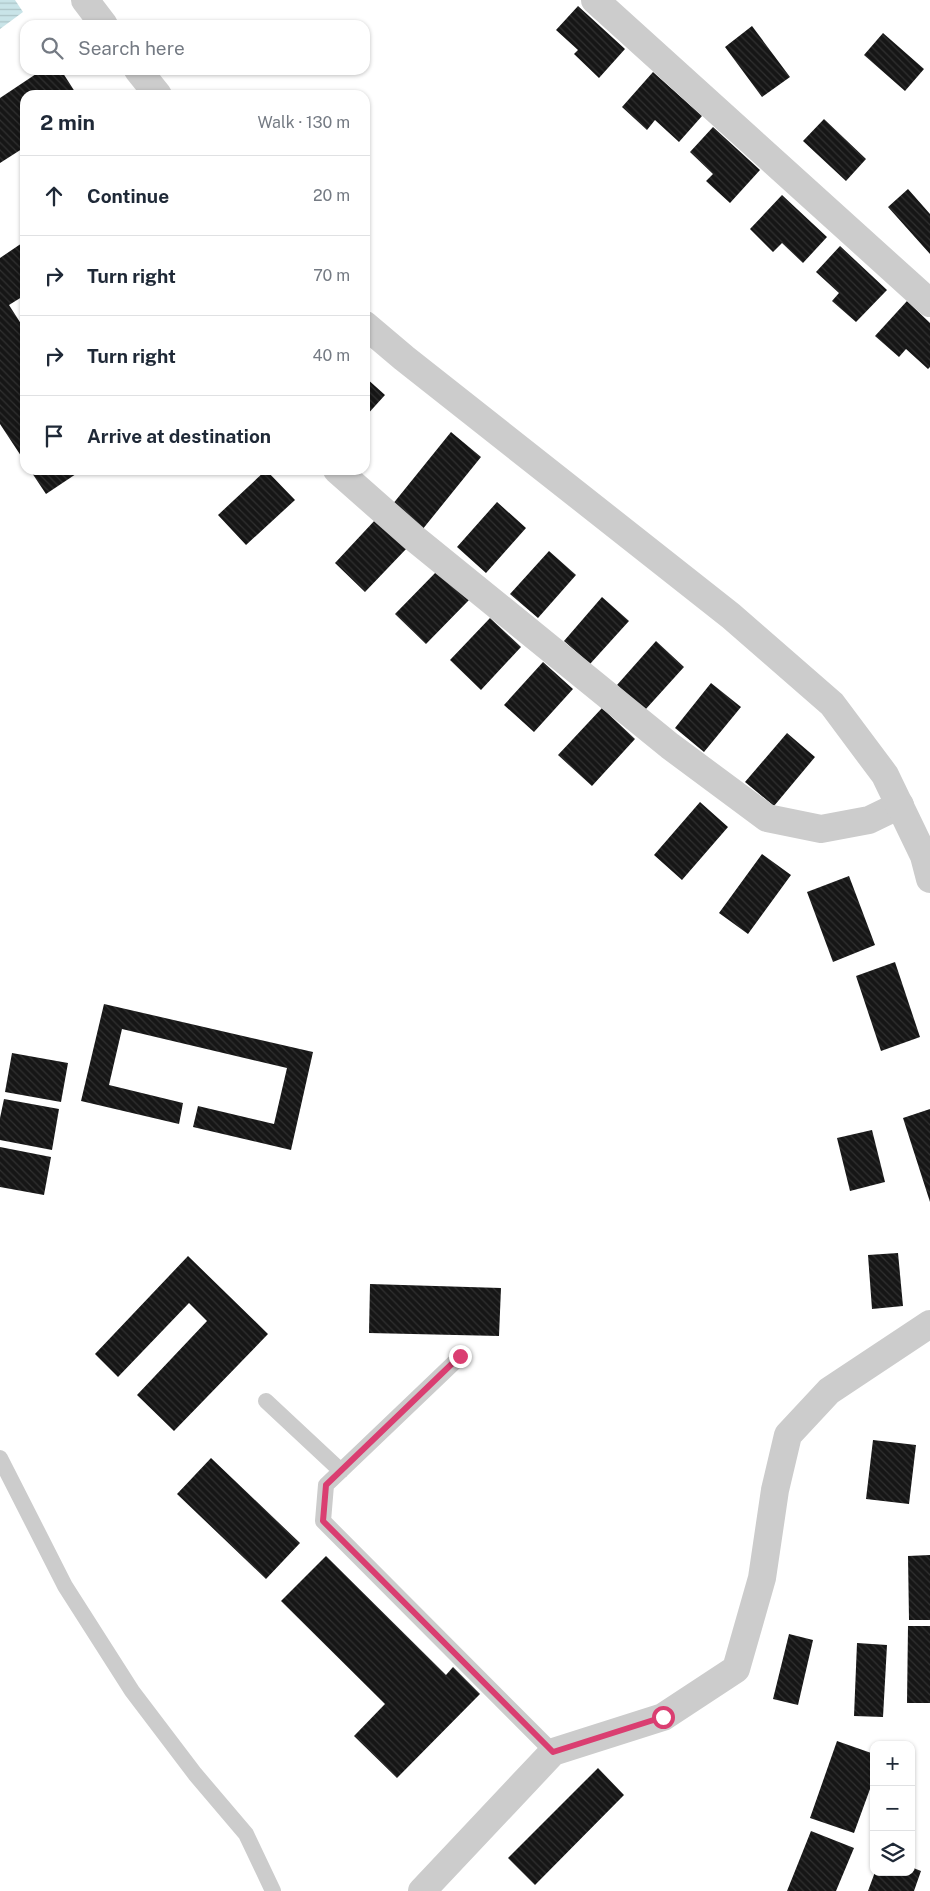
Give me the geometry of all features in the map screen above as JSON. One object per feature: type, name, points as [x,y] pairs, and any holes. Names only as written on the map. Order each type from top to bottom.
[{"type":"street","points":[[85,0],[100,20]]},
{"type":"street","points":[[595,0],[930,303]]},
{"type":"street","points":[[142,75],[154,90]]},
{"type":"street","points":[[370,329],[731,616],[832,704],[885,774],[924,856],[930,879]]},
{"type":"street","points":[[343,475],[414,538],[662,740],[767,818],[821,829],[869,820],[900,805]]},
{"type":"street","points":[[422,1891],[553,1752],[663,1717],[736,1669],[762,1578],[775,1490],[788,1435],[829,1392],[930,1324]]},
{"type":"lane","points":[[460,1356],[326,1485],[323,1521],[553,1752]]},
{"type":"lane","points":[[266,1401],[341,1471]]},
{"type":"lane","points":[[0,1458],[64,1586],[132,1691],[195,1774],[246,1834],[273,1891]]},
{"type":"water","points":[[0,0],[15,0],[23,12],[0,29]]},
{"type":"building","points":[[578,6],[625,49],[599,78],[574,54],[578,50],[556,30]]},
{"type":"building","points":[[752,26],[790,77],[762,97],[725,47]]},
{"type":"building","points":[[883,33],[924,69],[905,91],[864,55]]},
{"type":"building","points":[[653,72],[702,116],[679,142],[655,120],[647,130],[622,107]]},
{"type":"building","points":[[34,75],[64,75],[74,90],[20,90],[20,150],[0,163],[0,98]]},
{"type":"building","points":[[824,119],[866,159],[846,181],[803,141]]},
{"type":"building","points":[[713,127],[760,170],[730,203],[706,181],[713,174],[690,152]]},
{"type":"building","points":[[908,189],[930,214],[930,254],[888,207]]},
{"type":"building","points":[[782,195],[827,237],[803,263],[782,243],[773,252],[750,229]]},
{"type":"building","points":[[20,244],[20,298],[9,305],[20,322],[20,454],[0,424],[0,258]]},
{"type":"building","points":[[840,246],[887,290],[856,322],[832,301],[839,293],[816,272]]},
{"type":"building","points":[[907,301],[930,323],[930,367],[928,369],[906,349],[899,357],[875,336]]},
{"type":"building","points":[[370,382],[385,395],[370,412]]},
{"type":"building","points":[[451,432],[481,457],[422,530],[392,505]]},
{"type":"building","points":[[33,475],[74,475],[46,494]]},
{"type":"building","points":[[261,475],[271,475],[295,500],[246,545],[218,515]]},
{"type":"building","points":[[497,502],[526,528],[486,573],[457,547]]},
{"type":"building","points":[[376,519],[407,548],[365,592],[335,563]]},
{"type":"building","points":[[549,551],[576,575],[538,618],[510,594]]},
{"type":"building","points":[[438,570],[469,600],[426,644],[395,614]]},
{"type":"building","points":[[602,597],[629,621],[590,664],[564,641]]},
{"type":"building","points":[[490,618],[521,647],[481,690],[450,660]]},
{"type":"building","points":[[656,641],[684,667],[645,710],[617,685]]},
{"type":"building","points":[[543,662],[573,689],[534,732],[504,705]]},
{"type":"building","points":[[711,683],[741,707],[704,752],[675,728]]},
{"type":"building","points":[[602,708],[635,739],[592,786],[558,755]]},
{"type":"building","points":[[787,733],[815,757],[774,806],[745,782]]},
{"type":"building","points":[[700,802],[728,827],[682,880],[654,855]]},
{"type":"building","points":[[762,854],[791,875],[748,934],[719,913]]},
{"type":"building","points":[[849,876],[875,945],[833,962],[807,892]]},
{"type":"building","points":[[895,962],[920,1037],[881,1051],[856,976]]},
{"type":"building","points":[[104,1004],[313,1052],[291,1150],[193,1127],[198,1106],[274,1124],[287,1068],[122,1029],[109,1085],[183,1103],[179,1124],[81,1101]]},
{"type":"building","points":[[12,1053],[68,1063],[61,1102],[5,1092]]},
{"type":"building","points":[[4,1099],[59,1109],[52,1150],[0,1140],[0,1118]]},
{"type":"building","points":[[930,1109],[930,1202],[903,1118]]},
{"type":"building","points":[[872,1130],[885,1182],[850,1191],[837,1138]]},
{"type":"building","points":[[0,1147],[51,1157],[44,1195],[0,1187]]},
{"type":"building","points":[[898,1253],[903,1306],[872,1309],[868,1255]]},
{"type":"building","points":[[188,1256],[268,1334],[174,1431],[137,1395],[207,1321],[189,1303],[118,1377],[95,1354]]},
{"type":"building","points":[[370,1284],[501,1288],[499,1336],[369,1333]]},
{"type":"building","points":[[873,1440],[916,1445],[909,1504],[866,1499]]},
{"type":"building","points":[[211,1458],[300,1543],[266,1579],[177,1494]]},
{"type":"building","points":[[930,1555],[930,1620],[909,1620],[908,1556]]},
{"type":"building","points":[[326,1556],[446,1675],[453,1667],[480,1694],[397,1778],[354,1736],[385,1704],[281,1601]]},
{"type":"building","points":[[908,1626],[930,1626],[930,1703],[907,1703]]},
{"type":"building","points":[[789,1634],[813,1640],[798,1705],[773,1699]]},
{"type":"building","points":[[857,1643],[887,1645],[883,1717],[854,1716]]},
{"type":"building","points":[[837,1741],[870,1753],[870,1789],[854,1833],[810,1818]]},
{"type":"building","points":[[598,1768],[624,1795],[535,1885],[508,1858]]},
{"type":"building","points":[[811,1831],[854,1848],[836,1891],[787,1891]]},
{"type":"building","points":[[915,1869],[921,1871],[914,1891],[868,1891],[874,1876],[915,1876]]},
{"type":"route","points":[[460,1356],[326,1485],[323,1521],[553,1752],[663,1717]]}]
